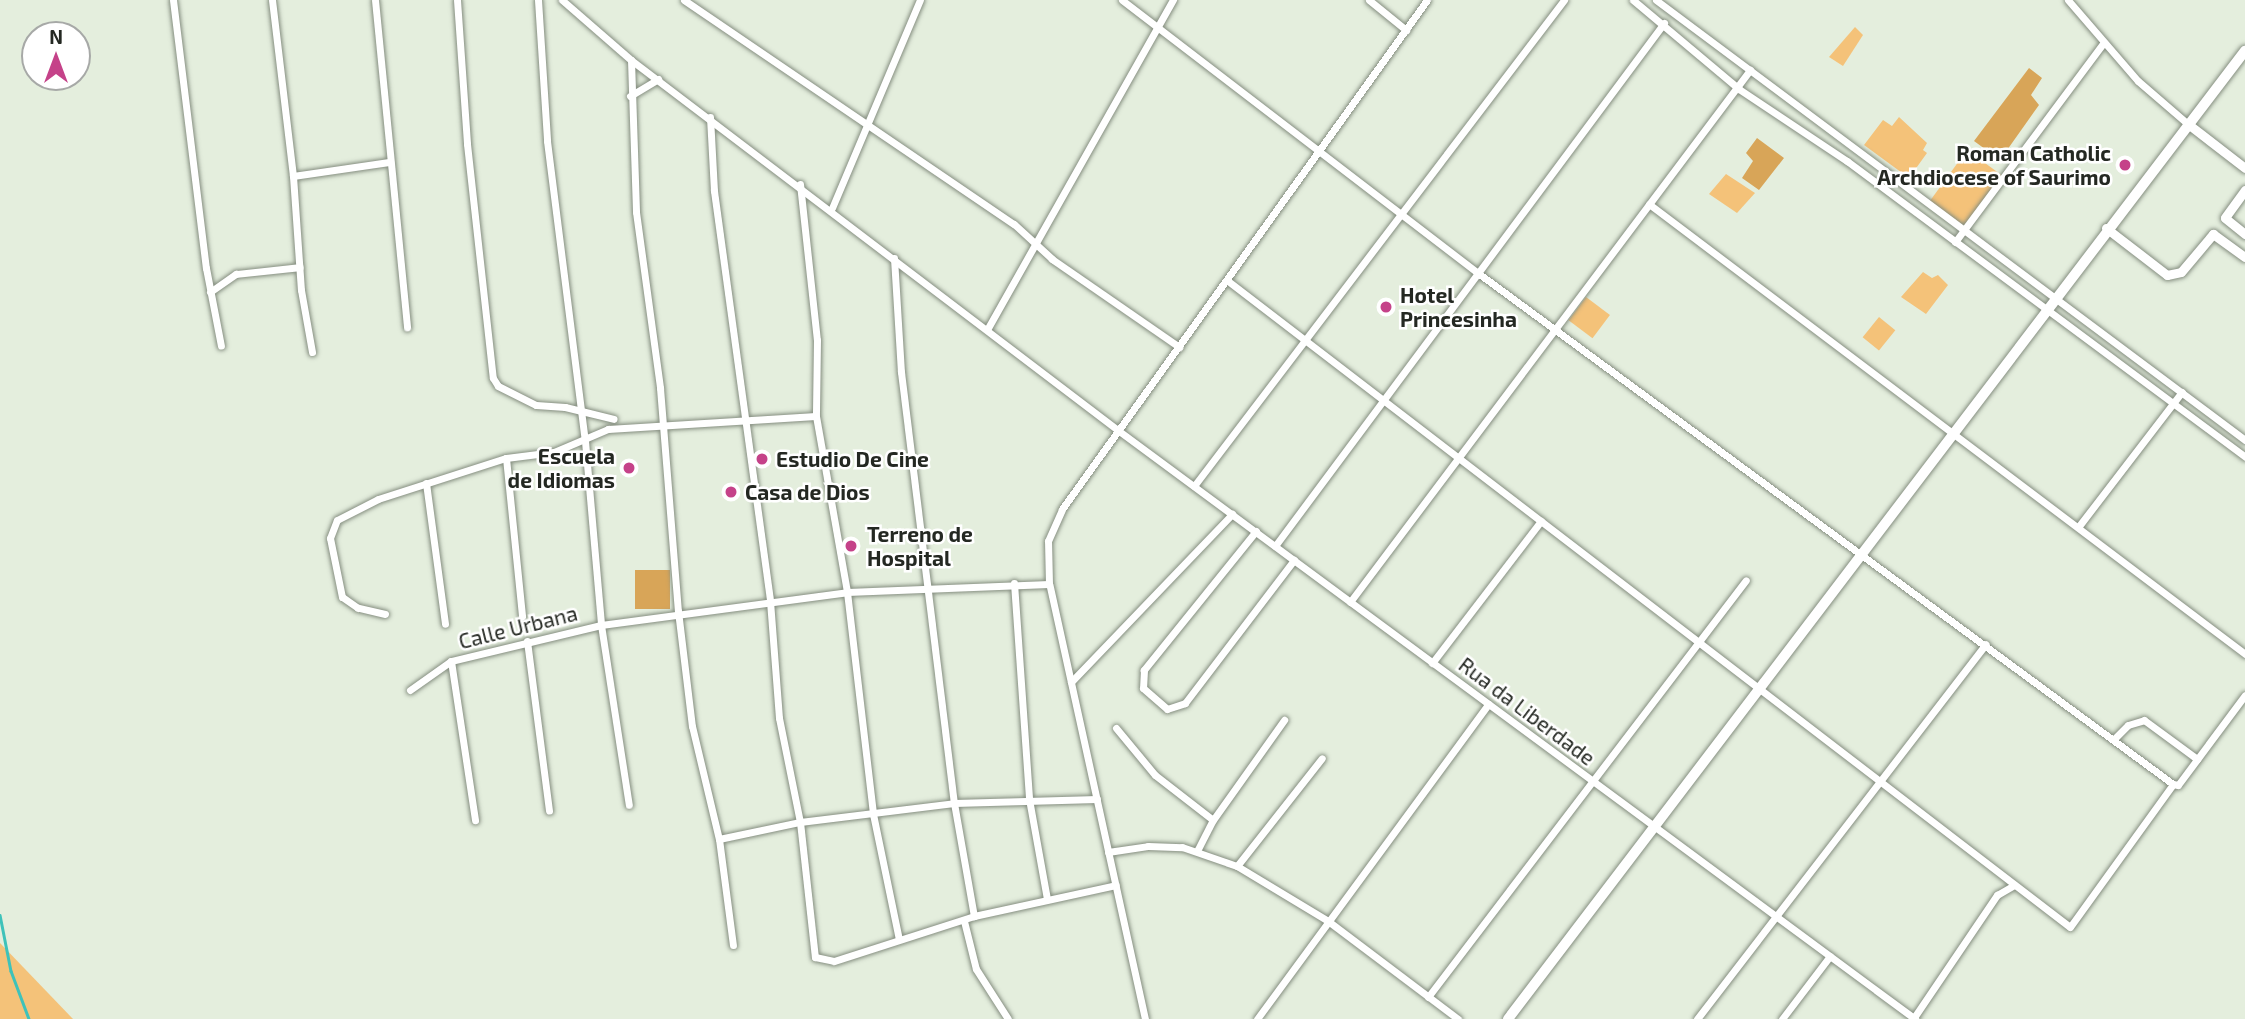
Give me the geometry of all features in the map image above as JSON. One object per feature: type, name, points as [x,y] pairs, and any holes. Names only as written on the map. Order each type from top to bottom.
[{"type":"main road","points":[[1508,1019],[1652,826],[1954,432],[2054,296],[2244,54]]},
{"type":"street","points":[[173,0],[210,292],[220,346]]},
{"type":"street","points":[[272,0],[293,176],[300,267],[312,352]]},
{"type":"street","points":[[375,0],[407,327]]},
{"type":"street","points":[[457,0],[467,144],[493,378],[498,386],[536,405],[565,407],[581,414],[614,419]]},
{"type":"street","points":[[538,0],[549,155],[585,441],[601,625],[629,805]]},
{"type":"street","name":"Rua da Liberdade","points":[[562,0],[631,60],[832,208],[1119,431],[1914,1019]]},
{"type":"street","points":[[684,0],[1038,243],[1052,258],[1178,347]]},
{"type":"street","points":[[832,208],[920,0]]},
{"type":"street","points":[[1122,0],[1478,273],[1861,551],[2115,738],[2173,784],[2178,785],[2245,695]]},
{"type":"street","points":[[988,328],[1173,0]]},
{"type":"street","points":[[1368,0],[1406,30]]},
{"type":"street","points":[[1145,1019],[1049,584],[1046,551],[1052,529],[1178,347],[1228,281],[1427,0]]},
{"type":"street","points":[[1194,486],[1564,0]]},
{"type":"street","points":[[1633,0],[1664,23],[1739,89],[1847,161],[2245,457]]},
{"type":"street","points":[[1656,0],[2245,440]]},
{"type":"street","points":[[2068,0],[2138,80],[2188,124],[2245,168]]},
{"type":"street","points":[[1275,546],[1664,23]]},
{"type":"street","points":[[1955,242],[2104,42]]},
{"type":"street","points":[[631,60],[630,96],[636,212],[663,425],[678,611],[692,726],[719,839],[733,945]]},
{"type":"street","points":[[1350,602],[1649,204],[1739,89],[1750,70]]},
{"type":"street","points":[[630,96],[658,79]]},
{"type":"street","points":[[710,117],[714,191],[770,601],[779,718],[800,822],[816,957],[834,961],[974,916],[1116,885]]},
{"type":"street","points":[[293,176],[389,162]]},
{"type":"street","points":[[800,184],[817,340],[816,416],[847,592],[873,814],[898,939]]},
{"type":"street","points":[[2106,228],[2155,270],[2172,276],[2181,272],[2245,190]]},
{"type":"street","points":[[1649,204],[2079,526],[2245,654]]},
{"type":"street","points":[[2225,218],[2245,234]]},
{"type":"street","points":[[2225,243],[2236,227]]},
{"type":"street","points":[[2213,234],[2245,257]]},
{"type":"street","points":[[894,258],[895,318],[954,803],[974,916]]},
{"type":"street","points":[[210,292],[236,274],[300,267]]},
{"type":"street","points":[[1228,281],[1459,455],[1698,643],[2070,927],[2173,784]]},
{"type":"street","points":[[2079,526],[2182,392]]},
{"type":"street","points":[[385,614],[358,608],[342,597],[330,538],[333,526],[378,499],[506,458],[554,452],[608,429],[816,416]]},
{"type":"street","points":[[506,458],[522,616]]},
{"type":"street","points":[[426,483],[445,624]]},
{"type":"street","points":[[1071,682],[1233,514]]},
{"type":"street","points":[[1432,663],[1541,521]]},
{"type":"street","points":[[1255,531],[1144,670],[1143,688],[1167,709],[1185,703],[1294,560]]},
{"type":"street","points":[[1428,998],[1746,580]]},
{"type":"street","points":[[1014,583],[1029,799],[1047,899]]},
{"type":"street","name":"Calle Urbana","points":[[410,690],[450,662],[527,641],[678,611],[928,585],[1049,584]]},
{"type":"street","points":[[527,641],[549,811]]},
{"type":"street","points":[[1697,1019],[1986,644]]},
{"type":"street","points":[[450,662],[475,820]]},
{"type":"street","points":[[1257,1019],[1488,705]]},
{"type":"street","points":[[1197,851],[1213,820],[1284,720]]},
{"type":"street","points":[[2115,738],[2128,725],[2144,720],[2197,759]]},
{"type":"street","points":[[1116,729],[1156,775],[1213,820]]},
{"type":"street","points":[[1237,866],[1322,758]]},
{"type":"street","points":[[719,839],[800,822],[954,803],[1097,799]]},
{"type":"street","points":[[1108,852],[1148,846],[1197,851],[1237,866],[1328,920],[1458,1019]]},
{"type":"street","points":[[1914,1019],[1997,895],[2014,885]]},
{"type":"street","points":[[964,920],[976,969],[1009,1019]]},
{"type":"street","points":[[1782,1019],[1830,956]]},
{"type":"shaded area","points":[[1855,27],[1863,35],[1843,66],[1829,57]]},
{"type":"shaded area","points":[[2029,68],[2042,78],[2031,95],[2039,105],[2000,160],[1974,141]]},
{"type":"shaded area","points":[[1899,117],[1927,143],[1923,150],[1927,153],[1909,178],[1864,145],[1883,120],[1892,126]]},
{"type":"shaded area","points":[[1757,138],[1784,158],[1759,190],[1742,178],[1753,161],[1746,153]]},
{"type":"shaded area","points":[[1967,150],[2002,175],[1964,228],[1929,203]]},
{"type":"shaded area","points":[[1726,174],[1755,193],[1737,213],[1709,194]]},
{"type":"shaded area","points":[[1923,272],[1932,278],[1938,275],[1948,285],[1926,314],[1901,297]]},
{"type":"shaded area","points":[[1586,297],[1610,315],[1593,338],[1569,320]]},
{"type":"shaded area","points":[[1879,317],[1895,330],[1879,350],[1863,337]]},
{"type":"shaded area","points":[[635,570],[670,570],[670,609],[635,609]]},
{"type":"shaded area","points":[[0,943],[73,1019],[0,1019]]},
{"type":"waterway","points":[[0,915],[11,971],[29,1019]]},
{"type":"place","name":"Roman Catholic Archdiocese of Saurimo","points":[[2125,165]]},
{"type":"place","name":"Hotel Princesinha","points":[[1386,307]]},
{"type":"place","name":"Estudio De Cine","points":[[762,459]]},
{"type":"place","name":"Escuela de Idiomas","points":[[629,468]]},
{"type":"place","name":"Casa de Dios","points":[[731,492]]},
{"type":"place","name":"Terreno de Hospital","points":[[851,546]]}]
